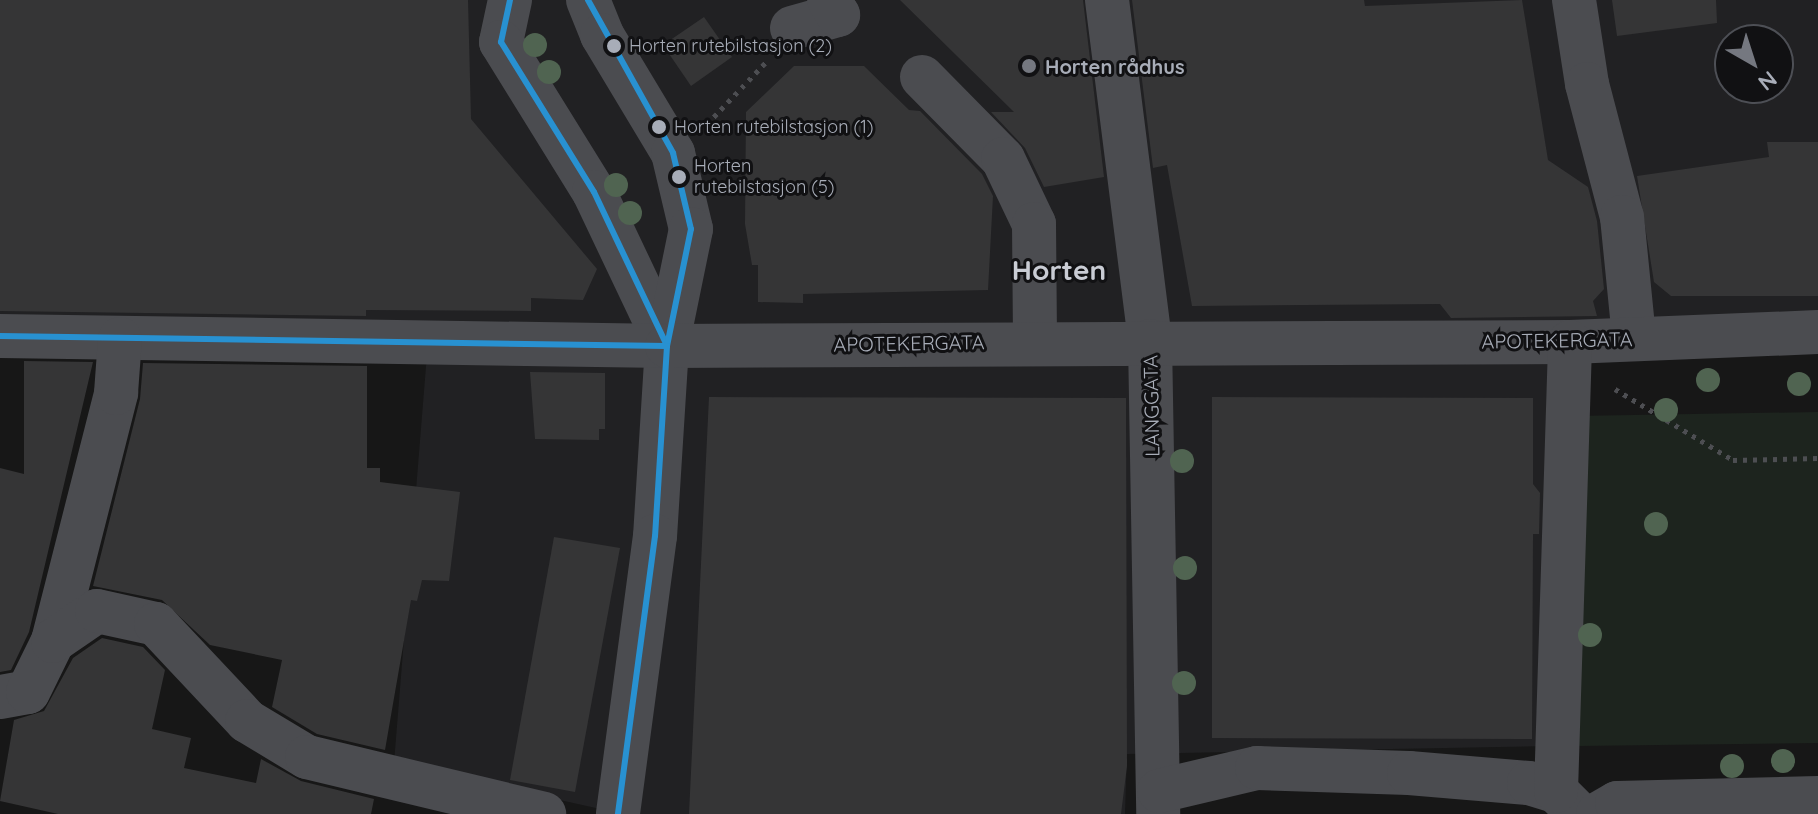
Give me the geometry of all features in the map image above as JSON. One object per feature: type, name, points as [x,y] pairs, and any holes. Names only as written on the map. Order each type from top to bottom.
[{"type":"street","points":[[510,0],[501,42],[594,192],[667,346]]},
{"type":"street","points":[[588,0],[602,35],[673,153],[691,229],[667,346],[655,536],[618,814]]},
{"type":"street","points":[[792,28],[838,15],[829,0]]},
{"type":"street","name":"LANGGATA","points":[[1107,0],[1150,341],[1158,802]]},
{"type":"street","points":[[1574,0],[1587,84],[1614,182],[1634,338]]},
{"type":"street","points":[[922,77],[1003,159],[1034,224],[1035,342]]},
{"type":"street","name":"APOTEKERGATA","points":[[0,336],[667,346],[1150,341],[1572,353],[1634,338],[1818,332]]},
{"type":"street","points":[[0,697],[28,692],[53,641],[116,393],[120,339]]},
{"type":"street","points":[[1158,802],[1257,768],[1497,778],[1567,802],[1572,353]]},
{"type":"street","points":[[53,641],[97,611],[156,624],[247,721],[307,757],[544,814]]},
{"type":"street","points":[[1598,814],[1629,802],[1818,798]]},
{"type":"path","points":[[673,153],[735,102],[792,28]]},
{"type":"path","points":[[1572,353],[1733,460],[1818,458]]},
{"type":"shaded area","points":[[0,0],[1818,0],[1818,351],[1554,353],[1550,746],[1127,754],[1125,814],[623,814],[394,763],[427,354],[0,322]]},
{"type":"shaded area","points":[[1818,412],[1818,743],[1579,746],[1574,416]]},
{"type":"building","points":[[0,0],[468,0],[471,119],[597,269],[583,300],[531,298],[531,311],[366,310],[366,316],[0,311]]},
{"type":"building","name":"Horten rådhus","points":[[900,0],[1083,0],[1104,177],[1044,187],[1025,148],[991,112],[1014,112]]},
{"type":"building","points":[[1132,0],[1364,0],[1365,6],[1522,0],[1548,160],[1588,187],[1597,221],[1604,289],[1593,301],[1597,316],[1451,318],[1440,304],[1192,306],[1167,165],[1153,168]]},
{"type":"building","points":[[1612,0],[1716,0],[1717,23],[1617,36]]},
{"type":"building","points":[[704,17],[732,57],[691,86],[663,45]]},
{"type":"building","points":[[794,66],[864,66],[909,110],[920,111],[982,174],[993,196],[988,290],[803,294],[803,303],[758,302],[758,265],[752,265],[745,224],[746,112]]},
{"type":"building","points":[[1767,142],[1818,142],[1818,296],[1671,296],[1654,282],[1637,176],[1769,157]]},
{"type":"building","points":[[24,361],[93,362],[29,632],[11,670],[0,672],[0,468],[24,474]]},
{"type":"building","points":[[143,363],[367,366],[367,468],[380,468],[380,482],[460,492],[449,581],[422,580],[417,601],[411,600],[385,750],[317,734],[272,707],[282,660],[210,645],[162,600],[93,586],[140,399]]},
{"type":"building","points":[[530,372],[605,373],[605,429],[599,429],[599,440],[535,439]]},
{"type":"building","points":[[709,397],[1126,398],[1127,766],[1121,814],[689,814]]},
{"type":"building","points":[[1212,397],[1533,398],[1533,484],[1540,493],[1539,534],[1533,534],[1532,739],[1212,738]]},
{"type":"building","points":[[554,537],[620,548],[575,792],[510,780]]},
{"type":"building","points":[[102,638],[143,647],[165,670],[152,729],[191,738],[184,768],[256,783],[261,759],[301,781],[374,799],[371,814],[58,814],[0,801],[14,720],[44,711],[73,658]]},
{"type":"transit line","points":[[510,0],[501,42],[594,192],[667,346]]},
{"type":"transit line","points":[[588,0],[673,153],[691,229],[667,346],[655,536],[618,814]]},
{"type":"transit line","points":[[0,336],[667,346]]},
{"type":"place","name":"Horten rutebilstasjon (2)","points":[[614,46]]},
{"type":"place","name":"Horten rådhus","points":[[1029,66]]},
{"type":"place","name":"Horten rutebilstasjon (1)","points":[[659,127]]},
{"type":"place","name":"Horten rutebilstasjon (5)","points":[[679,177]]},
{"type":"district","name":"Horten","points":[[1059,270]]}]
